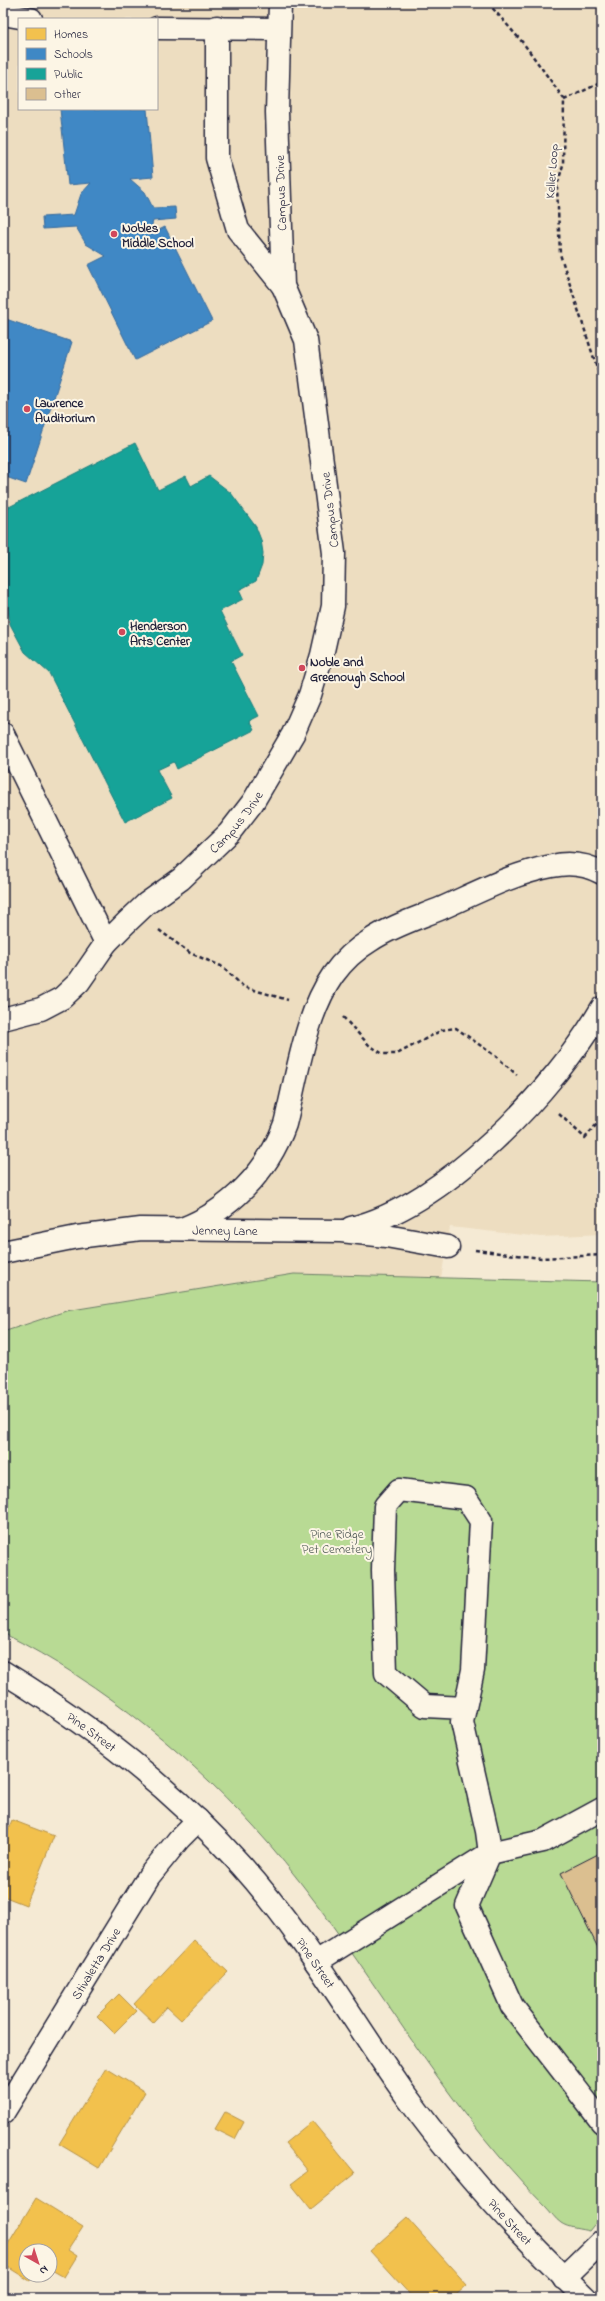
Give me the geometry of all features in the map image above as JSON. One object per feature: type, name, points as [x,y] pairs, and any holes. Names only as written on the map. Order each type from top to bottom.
[{"type":"street","name":"Campus Drive","points":[[3,1019],[41,1010],[62,998],[79,982],[106,943],[146,904],[181,879],[228,833],[252,802],[294,734],[310,695],[322,656],[333,606],[334,553],[306,340],[283,286],[277,112],[278,29],[280,3]]},
{"type":"street","points":[[3,14],[25,18]]},
{"type":"street","points":[[217,27],[217,158],[238,230],[283,286]]},
{"type":"street","points":[[158,28],[217,27],[278,29]]},
{"type":"street","points":[[3,734],[106,943]]},
{"type":"street","points":[[182,1229],[216,1213],[232,1201],[264,1165],[281,1136],[310,1028],[324,990],[344,962],[357,949],[387,931],[512,878],[536,870],[553,866],[581,865],[602,873]]},
{"type":"street","points":[[341,1231],[385,1218],[406,1207],[429,1192],[476,1155],[550,1082],[572,1056],[602,1008]]},
{"type":"street","name":"Jenney Lane","points":[[3,1252],[45,1242],[141,1229],[341,1231],[386,1236],[448,1247]]},
{"type":"street","points":[[465,1708],[425,1706],[386,1673],[383,1570],[385,1506],[399,1490],[466,1498],[481,1521],[473,1670],[465,1708],[462,1722],[487,1831],[490,1853],[467,1906],[512,2006],[602,2122]]},
{"type":"street","name":"Pine Street","points":[[3,1672],[64,1710],[122,1752],[198,1820],[242,1866],[316,1962],[428,2125],[508,2219],[564,2278],[586,2298]]},
{"type":"street","points":[[316,1962],[490,1853],[543,1841],[602,1809]]},
{"type":"street","name":"Stivaletta Drive","points":[[3,2113],[149,1876],[179,1839],[198,1820]]},
{"type":"street","points":[[564,2278],[602,2241]]},
{"type":"path","points":[[488,3],[524,44],[564,99],[602,82]]},
{"type":"path","name":"Keller Loop","points":[[564,99],[563,165],[557,186],[560,254],[602,383]]},
{"type":"path","points":[[157,928],[190,953],[221,966],[244,986],[290,1001]]},
{"type":"path","points":[[339,1014],[349,1020],[370,1045],[383,1054],[397,1054],[442,1030],[456,1028],[498,1058],[520,1078]]},
{"type":"path","points":[[569,1124],[585,1138],[602,1118]]},
{"type":"path","points":[[448,1247],[541,1258],[602,1255]]},
{"type":"shaded area","name":"Noble and Greenough School","points":[[3,3],[602,3],[602,1234],[541,1237],[450,1227],[441,1278],[294,1274],[66,1311],[3,1332]]},
{"type":"green space","name":"Pine Ridge Pet Cemetery","points":[[294,1274],[602,1282],[602,2215],[589,2231],[564,2225],[559,2221],[500,2157],[440,2080],[357,1960],[300,1882],[269,1844],[210,1782],[179,1753],[112,1700],[40,1653],[3,1633],[3,1332],[66,1311]]},
{"type":"building: Homes","points":[[12,1820],[54,1836],[26,1905],[3,1896],[3,1842]]},
{"type":"building: Homes","points":[[194,1940],[228,1972],[181,2020],[167,2007],[153,2022],[134,2004]]},
{"type":"building: Homes","points":[[119,1994],[136,2011],[114,2033],[97,2016]]},
{"type":"building: Homes","points":[[106,2068],[145,2092],[99,2168],[59,2144]]},
{"type":"building: Homes","points":[[225,2112],[244,2122],[235,2139],[215,2129]]},
{"type":"building: Homes","points":[[312,2121],[355,2173],[311,2209],[291,2184],[308,2171],[285,2143]]},
{"type":"building: Homes","points":[[36,2198],[83,2227],[68,2250],[77,2256],[64,2277],[58,2274],[58,2243],[18,2243],[18,2273],[3,2264],[3,2252]]},
{"type":"building: Homes","points":[[407,2218],[467,2285],[453,2298],[413,2298],[370,2251]]},
{"type":"building: Schools","name":"Nobles Middle School","points":[[60,110],[147,110],[153,177],[130,179],[145,192],[153,208],[175,207],[176,219],[153,221],[149,235],[165,227],[212,321],[135,360],[88,265],[106,256],[86,244],[76,227],[43,229],[42,217],[74,215],[81,194],[91,183],[68,185]]},
{"type":"building: Schools","name":"Lawrence Auditorium","points":[[3,318],[72,342],[26,484],[3,476]]},
{"type":"building: Public","name":"Henderson Arts Center","points":[[135,443],[158,490],[186,476],[191,486],[209,476],[231,493],[256,527],[261,540],[263,553],[262,565],[256,581],[239,590],[243,599],[220,611],[242,655],[231,661],[259,716],[249,721],[254,730],[177,769],[174,762],[157,770],[172,798],[125,822],[49,673],[25,652],[10,624],[6,594],[7,579],[3,572],[3,495],[9,507]]},
{"type":"building: Other","points":[[602,1852],[602,1956],[561,1873]]},
{"type":"place","name":"Nobles Middle School","points":[[114,234]]},
{"type":"place","name":"Lawrence Auditorium","points":[[27,409]]},
{"type":"place","name":"Henderson Arts Center","points":[[122,632]]},
{"type":"place","name":"Noble and Greenough School","points":[[302,668]]}]
